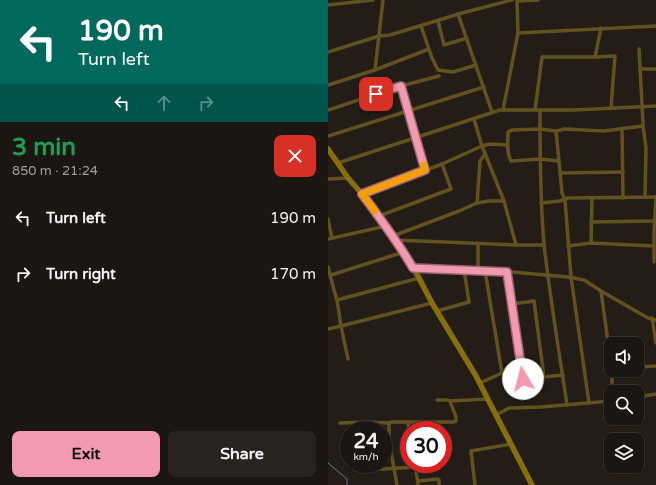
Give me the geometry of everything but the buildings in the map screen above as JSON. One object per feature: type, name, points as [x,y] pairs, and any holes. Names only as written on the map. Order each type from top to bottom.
[{"type":"main road","points":[[328,149],[348,178],[379,216],[404,252],[432,304],[480,383],[532,485]]},
{"type":"street","points":[[328,4],[373,0]]},
{"type":"street","points":[[375,70],[383,0]]},
{"type":"street","points":[[328,52],[379,36],[390,35],[458,14],[512,0]]},
{"type":"street","points":[[503,110],[518,33],[517,1],[538,0]]},
{"type":"street","points":[[458,14],[492,112]]},
{"type":"street","points":[[438,20],[444,45],[467,38]]},
{"type":"street","points":[[421,26],[432,58],[438,70],[453,72],[476,65]]},
{"type":"street","points":[[518,33],[656,26]]},
{"type":"street","points":[[595,56],[601,28]]},
{"type":"street","points":[[328,85],[375,70],[429,49]]},
{"type":"street","points":[[639,49],[643,126],[646,148],[645,198]]},
{"type":"street","points":[[535,110],[542,57],[615,56],[611,108]]},
{"type":"street","points":[[640,69],[656,69]]},
{"type":"street","points":[[328,110],[401,86],[439,76]]},
{"type":"street","points":[[401,86],[425,170]]},
{"type":"street","points":[[328,136],[484,87]]},
{"type":"street","points":[[338,163],[492,112],[503,110],[656,106]]},
{"type":"street","points":[[540,110],[541,203],[544,245],[567,405]]},
{"type":"street","points":[[474,118],[482,146],[504,201],[516,245]]},
{"type":"street","points":[[559,161],[540,159],[511,161],[507,145],[508,132],[512,130],[540,129],[556,131],[565,129],[604,131],[643,126]]},
{"type":"street","points":[[622,129],[622,172],[624,198]]},
{"type":"street","points":[[556,131],[562,193],[565,200],[571,277],[589,403]]},
{"type":"street","points":[[362,194],[442,164],[482,146],[490,144],[507,145]]},
{"type":"street","points":[[478,203],[480,160],[485,154]]},
{"type":"street","points":[[379,216],[451,189],[442,164]]},
{"type":"street","points":[[560,173],[622,172]]},
{"type":"street","points":[[328,179],[348,178]]},
{"type":"street","points":[[541,203],[565,200],[568,198],[656,197],[654,221],[654,262]]},
{"type":"street","points":[[591,243],[592,198]]},
{"type":"street","points":[[394,238],[478,203],[488,201],[504,201]]},
{"type":"street","points":[[328,219],[330,238],[386,226]]},
{"type":"street","points":[[591,222],[654,221]]},
{"type":"street","points":[[394,238],[478,244],[544,245]]},
{"type":"street","points":[[568,246],[591,243],[654,246]]},
{"type":"street","points":[[478,244],[478,271]]},
{"type":"street","points":[[331,275],[404,252]]},
{"type":"street","points":[[328,267],[338,300],[341,326],[348,359]]},
{"type":"street","points":[[413,268],[507,272],[571,277],[584,280],[648,318],[656,320]]},
{"type":"street","points":[[437,311],[469,302],[464,270]]},
{"type":"street","points":[[480,383],[502,373],[485,271]]},
{"type":"street","points":[[507,272],[523,379],[563,375]]},
{"type":"street","points":[[338,300],[419,278]]},
{"type":"street","points":[[328,291],[334,290]]},
{"type":"street","points":[[601,291],[607,337]]},
{"type":"street","points":[[512,304],[534,301],[544,377]]},
{"type":"street","points":[[328,329],[432,304]]},
{"type":"street","points":[[652,318],[656,343]]},
{"type":"street","points":[[644,367],[656,366]]},
{"type":"street","points":[[644,396],[656,394]]},
{"type":"street","points":[[437,400],[450,401],[488,399]]},
{"type":"street","points":[[450,401],[456,417],[456,421],[452,422]]},
{"type":"street","points":[[496,416],[509,408],[604,402]]},
{"type":"street","points":[[475,485],[471,451],[511,444]]},
{"type":"street","points":[[392,457],[397,485]]},
{"type":"street","points":[[394,468],[400,467]]},
{"type":"street","points":[[416,473],[418,483],[438,480],[440,485]]},
{"type":"waterway","points":[[328,463],[347,479],[347,485]]},
{"type":"slow traffic","points":[[375,211],[362,194],[425,170],[424,165]]},
{"type":"route","points":[[376,94],[401,86],[425,170],[362,194],[389,230],[413,268],[507,272],[523,379]]}]
